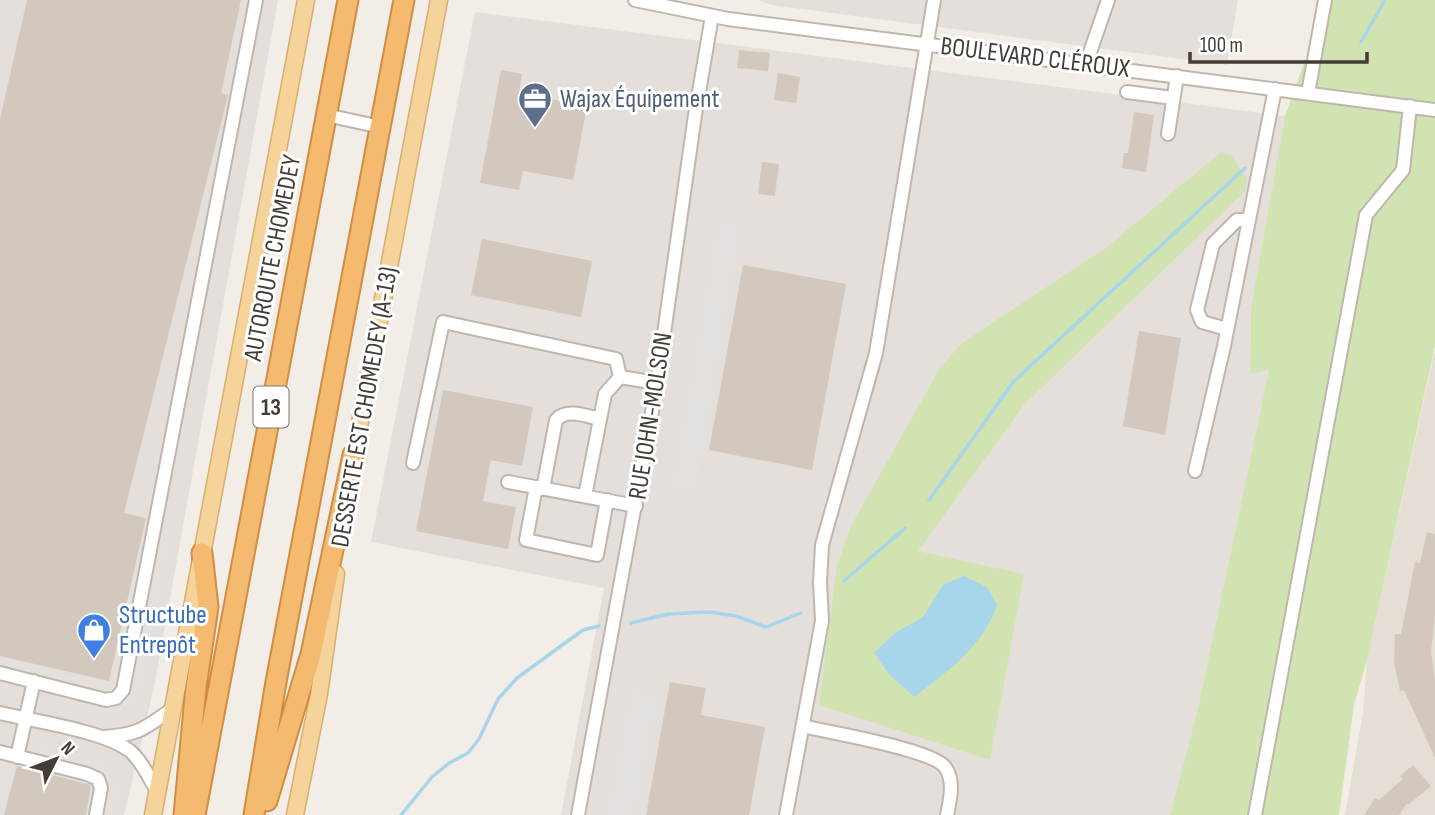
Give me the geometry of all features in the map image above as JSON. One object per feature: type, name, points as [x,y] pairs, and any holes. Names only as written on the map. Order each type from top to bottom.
[{"type":"highway","name":"AUTOROUTE CHOMEDEY","points":[[195,815],[348,0]]},
{"type":"highway","name":"13","points":[[254,815],[276,682],[404,0]]},
{"type":"highway","points":[[262,815],[308,665],[353,455]]},
{"type":"highway","points":[[184,815],[196,687],[208,607],[202,553]]},
{"type":"main road","points":[[153,815],[306,0]]},
{"type":"main road","name":"DESSERTE EST CHOMEDEY (A-13)","points":[[295,815],[319,694],[353,455],[439,0]]},
{"type":"street","points":[[0,673],[107,700],[116,698],[123,690],[256,0]]},
{"type":"street","name":"BOULEVARD CLÉROUX","points":[[635,0],[712,16],[1435,110]]},
{"type":"street","points":[[786,815],[822,621],[822,545],[876,352],[934,0]]},
{"type":"street","points":[[1086,64],[1108,0]]},
{"type":"street","points":[[1308,93],[1325,0]]},
{"type":"street","name":"RUE JOHN-MOLSON","points":[[578,815],[657,383],[695,115],[712,16]]},
{"type":"street","points":[[1168,134],[1177,76]]},
{"type":"street","points":[[1195,471],[1227,329],[1275,89]]},
{"type":"street","points":[[1127,92],[1173,98]]},
{"type":"street","points":[[1255,815],[1366,215],[1403,170],[1410,106]]},
{"type":"street","points":[[326,115],[381,127]]},
{"type":"street","points":[[1227,329],[1202,322],[1197,310],[1213,244],[1237,220],[1249,220]]},
{"type":"street","points":[[413,463],[443,322],[616,359],[620,377]]},
{"type":"street","points":[[620,377],[657,383]]},
{"type":"street","points":[[585,496],[605,394],[620,377]]},
{"type":"street","points":[[600,419],[569,413],[555,419],[526,540],[597,555],[607,500]]},
{"type":"street","points":[[508,482],[636,506]]},
{"type":"street","points":[[17,757],[34,681]]},
{"type":"street","points":[[0,713],[102,737],[127,736],[140,732],[172,709]]},
{"type":"street","points":[[803,726],[911,751],[938,760],[951,778],[947,815]]},
{"type":"street","points":[[102,737],[134,755],[157,791]]},
{"type":"street","points":[[0,752],[98,779],[102,788],[96,815]]},
{"type":"shaded area","points":[[0,0],[278,0],[154,687],[124,815],[0,815]]},
{"type":"shaded area","points":[[758,0],[1238,0],[1227,65],[771,5]]},
{"type":"shaded area","points":[[475,12],[1285,116],[1251,307],[1250,374],[1269,370],[1198,708],[1170,815],[561,815],[604,588],[371,542]]},
{"type":"shaded area","points":[[718,219],[742,223],[696,492],[671,488]]},
{"type":"shaded area","points":[[1435,350],[1435,815],[1345,815],[1363,713],[1367,660]]},
{"type":"shaded area","points":[[149,527],[172,531],[139,706],[123,704],[118,717],[51,703],[53,691],[8,680],[6,691],[0,690],[0,658],[112,683]]},
{"type":"shaded area","points":[[631,688],[660,694],[635,815],[605,815]]},
{"type":"shaded area","points":[[0,735],[5,736],[2,750],[32,758],[36,743],[105,759],[101,775],[123,780],[115,815],[86,815],[93,785],[17,766],[4,815],[0,815]]},
{"type":"green space","points":[[1327,0],[1435,0],[1435,346],[1367,660],[1354,705],[1339,815],[1170,815],[1198,708],[1269,370],[1250,374],[1251,307],[1285,116]]},
{"type":"green space","points":[[1220,153],[1231,155],[1247,179],[1245,191],[1024,405],[918,551],[1024,574],[990,760],[819,705],[837,565],[852,524],[940,368],[962,343],[1107,247]]},
{"type":"water","points":[[964,576],[987,587],[997,605],[991,620],[963,657],[914,697],[889,674],[874,653],[895,633],[923,617],[944,584]]},
{"type":"building","points":[[27,0],[241,0],[221,93],[228,95],[124,513],[146,518],[109,681],[0,656],[0,119]]},
{"type":"building","points":[[739,50],[770,53],[768,71],[737,68]]},
{"type":"building","points":[[501,70],[522,74],[519,93],[587,106],[573,180],[523,171],[519,190],[480,183]]},
{"type":"building","points":[[778,73],[800,77],[796,103],[774,100]]},
{"type":"building","points":[[1134,112],[1154,115],[1146,172],[1122,168],[1124,153],[1128,153]]},
{"type":"building","points":[[762,162],[779,164],[775,196],[758,194]]},
{"type":"building","points":[[482,239],[592,261],[581,317],[471,295]]},
{"type":"building","points":[[743,265],[846,284],[812,470],[709,450]]},
{"type":"building","points":[[1139,331],[1181,338],[1165,435],[1123,426]]},
{"type":"building","points":[[443,390],[533,407],[522,466],[491,460],[483,501],[516,507],[508,549],[416,531]]},
{"type":"building","points":[[1427,532],[1435,534],[1435,616],[1431,652],[1435,679],[1435,758],[1404,690],[1400,691],[1394,663],[1395,634],[1401,634],[1415,562],[1420,563]]},
{"type":"building","points":[[670,682],[706,688],[701,715],[765,727],[749,815],[646,815]]},
{"type":"building","points":[[1413,765],[1431,786],[1408,805],[1407,803],[1399,815],[1364,815],[1375,798],[1379,800],[1403,779],[1400,776]]},
{"type":"building","points":[[17,766],[91,785],[86,815],[4,815]]},
{"type":"waterway","points":[[1361,42],[1385,0]]},
{"type":"waterway","points":[[929,500],[1014,381],[1245,168]]},
{"type":"waterway","points":[[844,581],[905,528]]},
{"type":"waterway","points":[[631,623],[668,614],[709,612],[736,616],[766,627],[801,613]]},
{"type":"waterway","points":[[401,815],[432,777],[449,763],[468,753],[479,739],[498,699],[517,678],[583,630],[599,626]]},
{"type":"place","name":"Wajax Équipement","points":[[535,129]]},
{"type":"place","name":"Structube Entrepôt","points":[[94,660]]}]
